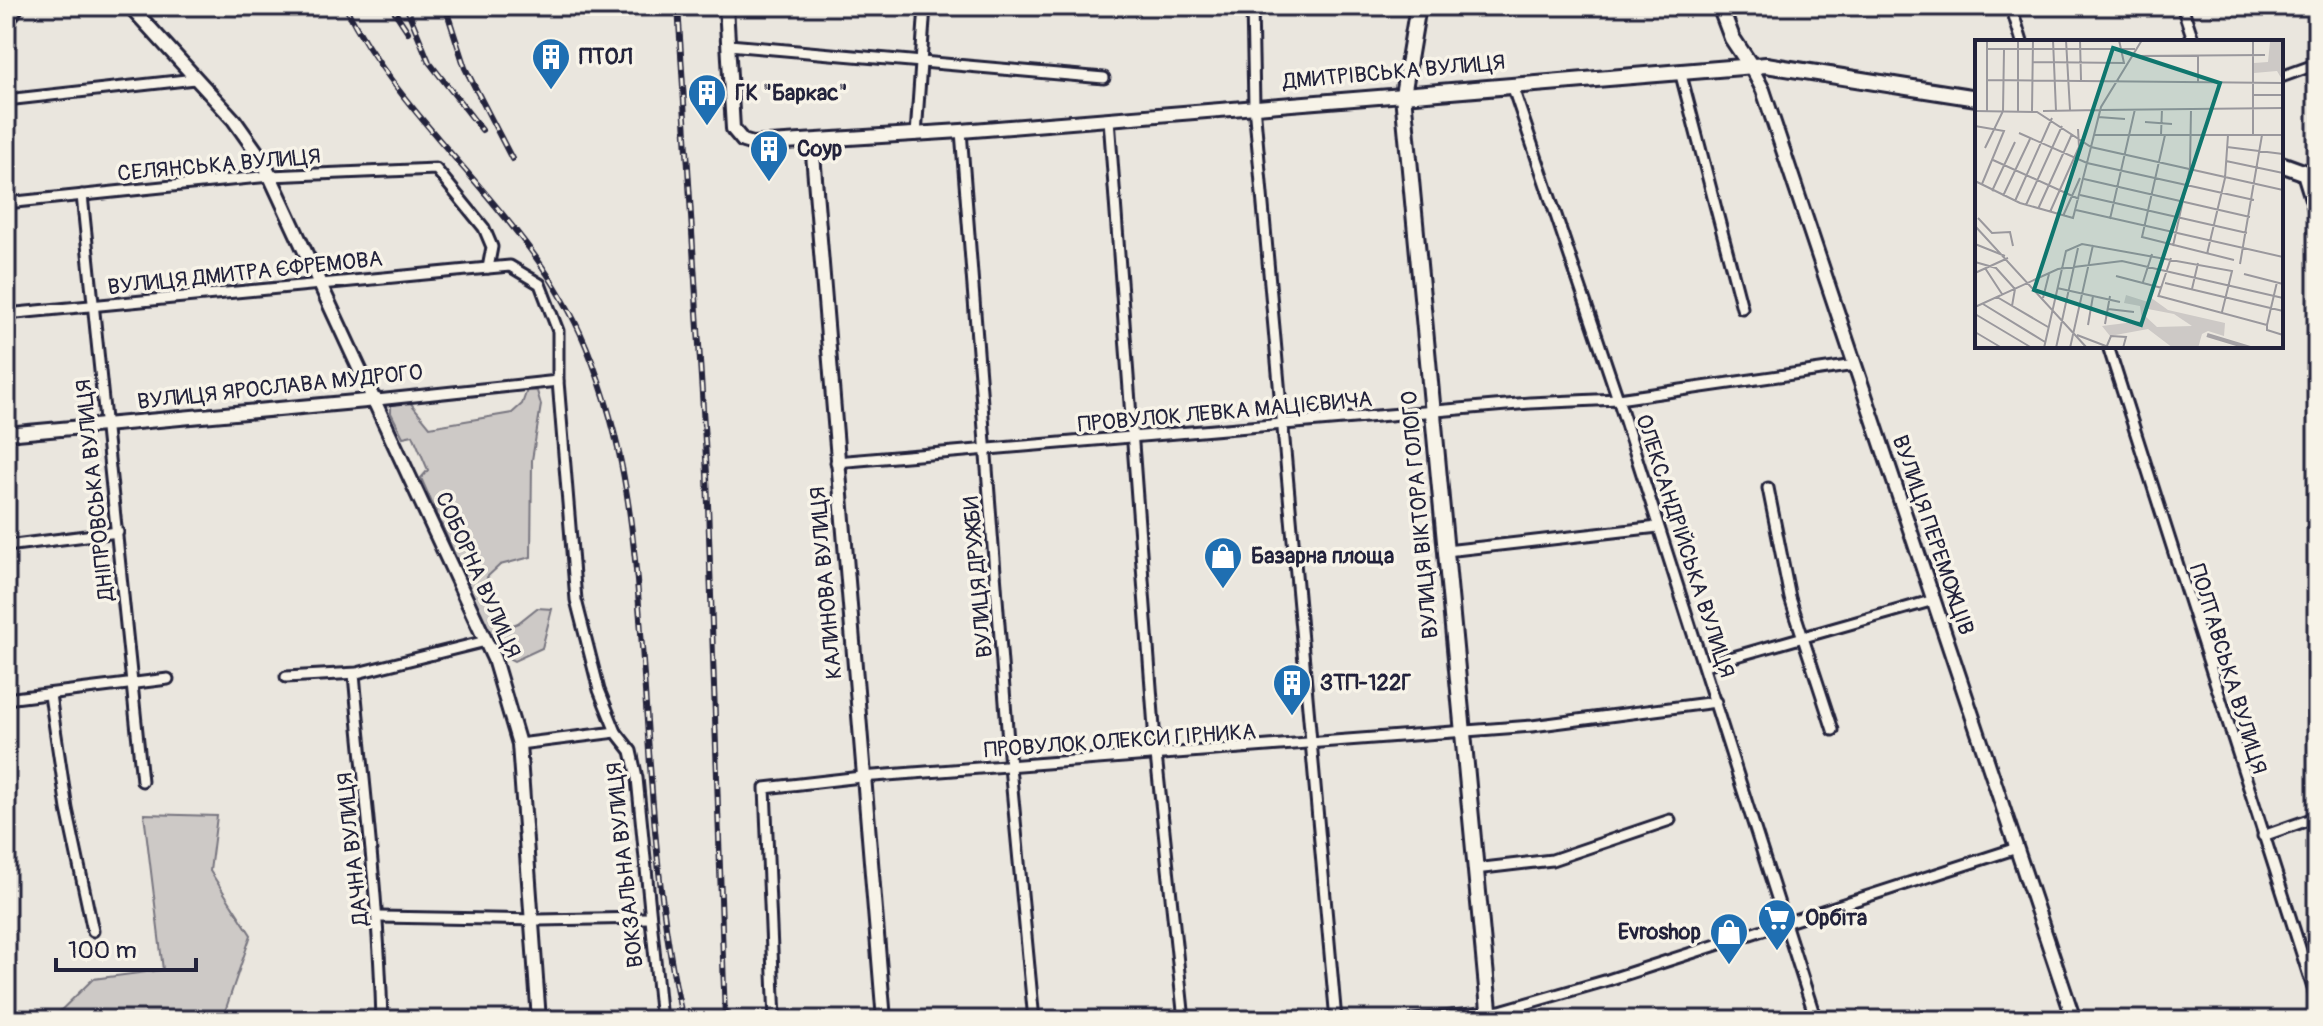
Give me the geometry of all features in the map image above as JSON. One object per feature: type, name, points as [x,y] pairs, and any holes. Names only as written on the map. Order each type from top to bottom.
[{"type":"main road","name":"ВУЛИЦЯ ВІКТОРА ГОЛОГО","points":[[1418,6],[1403,95],[1489,1016]]},
{"type":"main road","points":[[1720,6],[1732,38],[1750,65]]},
{"type":"main road","name":"ДМИТРІВСЬКА ВУЛИЦЯ","points":[[1403,95],[1750,65],[1781,66],[1975,98]]},
{"type":"main road","points":[[2283,165],[2317,177]]},
{"type":"street","points":[[6,24],[17,6]]},
{"type":"street","name":"СОБОРНА ВУЛИЦЯ","points":[[130,6],[247,136],[270,176],[318,285],[377,400],[507,693],[519,744],[539,1020]]},
{"type":"street","points":[[726,6],[729,45],[1104,78]]},
{"type":"street","points":[[916,135],[925,6]]},
{"type":"street","points":[[1252,6],[1254,105],[1336,1020]]},
{"type":"street","points":[[2011,6],[2021,40]]},
{"type":"street","points":[[2182,6],[2193,40]]},
{"type":"street","points":[[2315,6],[2317,12]]},
{"type":"street","name":"ДМИТРІВСЬКА ВУЛИЦЯ","points":[[729,45],[732,121],[736,136],[753,144],[916,135],[1403,95]]},
{"type":"street","points":[[2283,76],[2317,64]]},
{"type":"street","name":"ВУЛИЦЯ ПЕРЕМОЖЦІВ","points":[[1750,65],[1763,90],[2074,1020]]},
{"type":"street","points":[[1680,71],[1742,308]]},
{"type":"street","points":[[6,100],[195,79]]},
{"type":"street","name":"ОЛЕКСАНДРІЙСЬКА ВУЛИЦЯ","points":[[1512,85],[1705,665],[1816,1020]]},
{"type":"street","points":[[1109,119],[1156,755],[1184,1020]]},
{"type":"street","name":"ВУЛИЦЯ ДРУЖБИ","points":[[961,131],[1010,767],[1034,1020]]},
{"type":"street","name":"КАЛИНОВА ВУЛИЦЯ","points":[[812,142],[861,777],[884,1020]]},
{"type":"street","name":"СЕЛЯНСЬКА ВУЛИЦЯ","points":[[6,203],[270,176],[436,169],[484,228],[492,247],[488,268]]},
{"type":"street","points":[[2302,172],[2317,220]]},
{"type":"street","name":"ДНІПРОВСЬКА ВУЛИЦЯ","points":[[82,195],[108,425],[142,781]]},
{"type":"street","name":"ВУЛИЦЯ ДМИТРА ЄФРЕМОВА","points":[[6,314],[510,266],[540,284],[558,331],[558,381]]},
{"type":"street","name":"ПОЛТАВСЬКА ВУЛИЦЯ","points":[[2109,348],[2317,1001]]},
{"type":"street","name":"ПРОВУЛОК ЛЕВКА МАЦІЄВИЧА","points":[[836,462],[1433,411],[1618,399],[1855,365]]},
{"type":"street","name":"ВУЛИЦЯ ЯРОСЛАВА МУДРОГО","points":[[6,434],[558,381]]},
{"type":"street","name":"ВОКЗАЛЬНА ВУЛИЦЯ","points":[[558,381],[576,600],[599,690],[616,732],[631,751],[637,778],[648,918],[661,1020]]},
{"type":"street","points":[[1768,488],[1790,598],[1833,730]]},
{"type":"street","points":[[1446,551],[1658,527]]},
{"type":"street","points":[[6,546],[118,532]]},
{"type":"street","points":[[1705,665],[1934,600]]},
{"type":"street","points":[[286,677],[354,674],[486,641]]},
{"type":"street","name":"ДАЧНА ВУЛИЦЯ","points":[[354,674],[370,852],[380,917],[382,1020]]},
{"type":"street","points":[[6,699],[168,679]]},
{"type":"street","points":[[50,695],[67,809],[93,931]]},
{"type":"street","name":"ПРОВУЛОК ОЛЕКСИ ГІРНИКА","points":[[775,1020],[765,788],[861,777],[1532,726],[1716,702]]},
{"type":"street","points":[[519,744],[616,732]]},
{"type":"street","points":[[2263,836],[2317,817]]},
{"type":"street","points":[[1475,869],[1552,860],[1670,820]]},
{"type":"street","points":[[1413,1020],[1489,1016],[1786,925],[2017,848]]},
{"type":"street","points":[[380,917],[530,920],[648,918]]},
{"type":"shaded area","points":[[527,390],[537,391],[541,405],[532,460],[531,557],[500,565],[487,577],[505,628],[518,623],[537,608],[552,609],[542,648],[514,661],[500,654],[489,632],[421,478],[428,470],[413,435],[403,437],[391,413],[391,404],[409,401],[430,427],[512,413],[522,404]]},
{"type":"shaded area","points":[[144,814],[217,816],[210,871],[251,935],[222,1020],[51,1020],[93,979],[163,970]]},
{"type":"railway","points":[[345,6],[371,51],[402,94],[534,255],[562,299],[586,346],[600,383],[620,457],[632,531],[660,881],[683,1020]]},
{"type":"railway","points":[[391,6],[408,32]]},
{"type":"railway","points":[[406,6],[429,62],[482,130]]},
{"type":"railway","points":[[445,6],[465,68],[512,159]]},
{"type":"railway","points":[[678,6],[707,474],[725,1020]]},
{"type":"place","name":"ПТОЛ","points":[[551,91]]},
{"type":"place","name":"ГК \"Баркас\"","points":[[707,127]]},
{"type":"place","name":"Соур","points":[[769,183]]},
{"type":"place","name":"Базарна площа","points":[[1223,590]]},
{"type":"place","name":"ЗТП-122Г","points":[[1292,717]]},
{"type":"place","name":"Орбіта","points":[[1777,952]]},
{"type":"place","name":"Evroshop","points":[[1729,966]]}]
